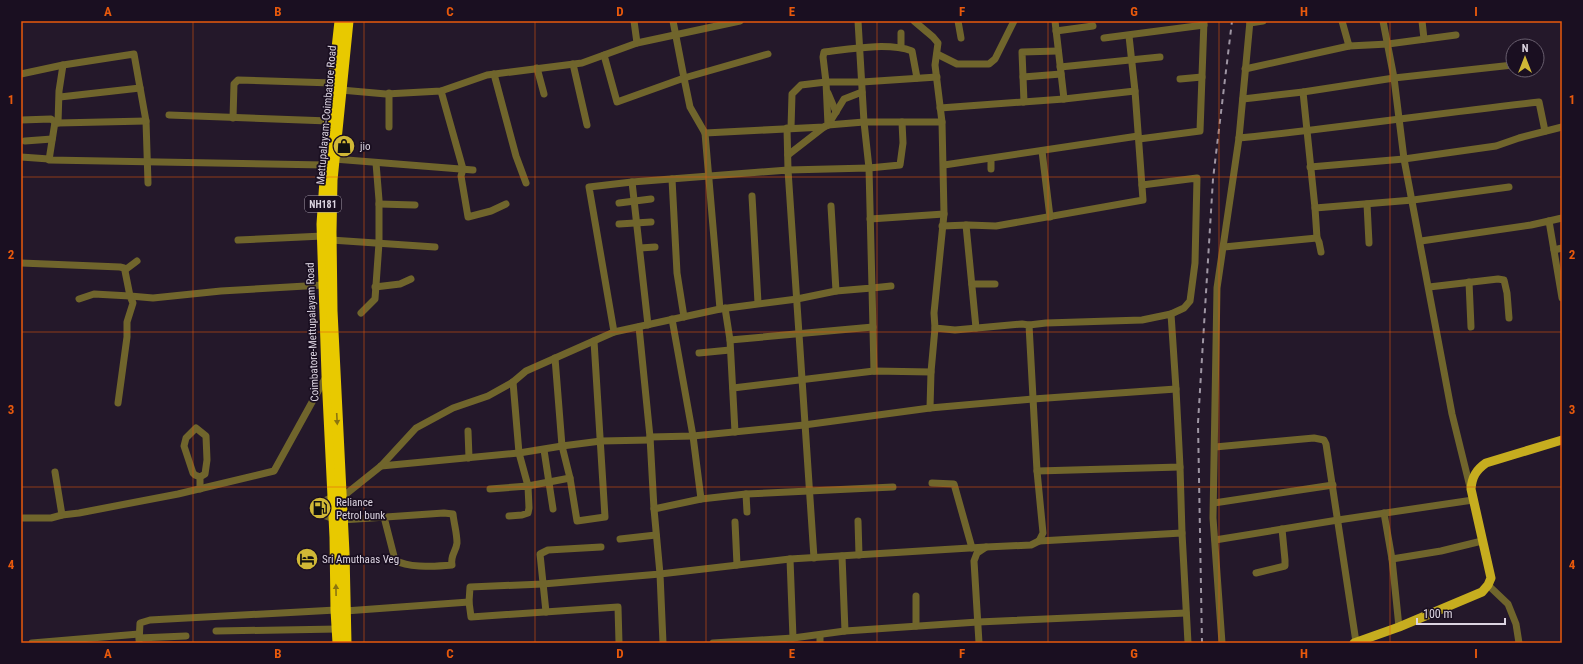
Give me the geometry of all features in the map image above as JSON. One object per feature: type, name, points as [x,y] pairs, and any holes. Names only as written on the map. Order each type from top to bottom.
[{"type":"highway","name":"NH181","points":[[330,163],[329,121],[337,87],[340,21]]},
{"type":"highway","name":"Mettupalayam-Coimbatore Road","points":[[331,387],[327,238],[328,180],[337,87],[348,21]]},
{"type":"highway","name":"Coimbatore-Mettupalayam Road","points":[[327,238],[323,285],[327,375],[331,387],[337,497]]},
{"type":"highway","name":"NH181","points":[[337,497],[340,611],[338,643]]},
{"type":"highway","name":"NH181","points":[[340,611],[346,643]]},
{"type":"main road","points":[[1355,643],[1399,627],[1482,592],[1488,585],[1491,578],[1471,489],[1474,476],[1478,468],[1486,463],[1562,440]]},
{"type":"street","points":[[634,21],[637,43]]},
{"type":"street","points":[[673,21],[690,107],[705,133],[722,309],[730,340],[735,432]]},
{"type":"street","points":[[233,118],[234,84],[238,80],[337,87],[389,93],[441,91],[487,75],[582,63],[637,43],[740,21]]},
{"type":"street","points":[[858,21],[864,122],[869,168],[874,371]]},
{"type":"street","points":[[914,21],[938,43],[935,65],[942,122],[944,165],[944,214],[934,313],[935,328],[931,372],[930,408]]},
{"type":"street","points":[[958,21],[961,38]]},
{"type":"street","points":[[937,54],[957,64],[989,64],[995,59],[1014,21]]},
{"type":"street","points":[[1055,21],[1064,99]]},
{"type":"street","points":[[1222,643],[1214,503],[1217,288],[1239,138],[1250,22],[1263,21]]},
{"type":"street","points":[[1342,21],[1349,46]]},
{"type":"street","points":[[1383,21],[1394,78],[1404,159],[1421,241],[1452,414],[1471,489]]},
{"type":"street","points":[[1422,21],[1424,39]]},
{"type":"street","points":[[944,165],[1200,131],[1204,23],[1129,36],[1104,38]]},
{"type":"street","points":[[1056,31],[1093,26]]},
{"type":"street","points":[[901,33],[901,47]]},
{"type":"street","points":[[1245,69],[1349,46],[1388,44],[1456,35]]},
{"type":"street","points":[[942,226],[996,226],[1143,200],[1135,91],[1129,36]]},
{"type":"street","points":[[826,126],[824,52],[859,47],[901,47],[912,51],[917,78]]},
{"type":"street","points":[[1024,102],[1022,52],[1058,52]]},
{"type":"street","points":[[21,74],[63,65],[134,54],[146,121],[148,183]]},
{"type":"street","points":[[604,55],[617,102],[684,78],[768,54]]},
{"type":"street","points":[[1023,77],[1160,56]]},
{"type":"street","points":[[573,64],[587,125]]},
{"type":"street","points":[[49,159],[52,139],[57,122],[60,97],[59,91],[63,65]]},
{"type":"street","points":[[1243,99],[1303,92],[1394,78],[1505,66]]},
{"type":"street","points":[[537,68],[544,94]]},
{"type":"street","points":[[494,74],[516,156],[526,183]]},
{"type":"street","points":[[814,558],[788,170],[789,128],[792,94],[801,85],[826,86],[937,77]]},
{"type":"street","points":[[1180,79],[1202,77]]},
{"type":"street","points":[[826,86],[836,112]]},
{"type":"street","points":[[60,97],[140,88]]},
{"type":"street","points":[[441,91],[463,169],[461,176],[467,220],[506,204]]},
{"type":"street","points":[[940,108],[1064,99],[1135,91]]},
{"type":"street","points":[[788,155],[826,126],[844,99],[862,92]]},
{"type":"street","points":[[1303,92],[1315,208],[1316,238],[1319,242],[1321,252]]},
{"type":"street","points":[[389,93],[389,127]]},
{"type":"street","points":[[1239,138],[1308,131],[1539,102],[1545,131]]},
{"type":"street","points":[[169,116],[329,121]]},
{"type":"street","points":[[21,120],[52,118],[57,122],[146,121]]},
{"type":"street","points":[[705,133],[826,126],[864,122],[942,122]]},
{"type":"street","points":[[614,332],[589,187],[672,178],[788,170],[869,168],[900,165],[902,122]]},
{"type":"street","points":[[1310,167],[1404,159],[1496,146],[1562,126]]},
{"type":"street","points":[[25,141],[52,139]]},
{"type":"street","points":[[1042,151],[1050,217]]},
{"type":"street","points":[[21,157],[148,163],[376,163],[473,170]]},
{"type":"street","points":[[991,159],[991,169]]},
{"type":"street","points":[[360,313],[375,298],[379,243],[379,204],[376,163]]},
{"type":"street","points":[[672,178],[677,273],[684,317]]},
{"type":"street","points":[[935,328],[955,330],[1022,324],[1029,325],[1142,320],[1171,314],[1184,308],[1190,301],[1195,263],[1197,178],[1142,185]]},
{"type":"street","points":[[632,182],[648,325]]},
{"type":"street","points":[[1315,208],[1413,200],[1509,187]]},
{"type":"street","points":[[752,196],[758,303]]},
{"type":"street","points":[[619,203],[634,200],[651,200]]},
{"type":"street","points":[[379,204],[415,205]]},
{"type":"street","points":[[1367,204],[1370,243]]},
{"type":"street","points":[[831,206],[836,291]]},
{"type":"street","points":[[870,219],[944,214]]},
{"type":"street","points":[[1421,241],[1531,225],[1562,218]]},
{"type":"street","points":[[1549,221],[1561,280],[1562,298]]},
{"type":"street","points":[[619,224],[651,222]]},
{"type":"street","points":[[966,225],[976,328]]},
{"type":"street","points":[[238,240],[327,238],[435,246]]},
{"type":"street","points":[[1224,247],[1316,238]]},
{"type":"street","points":[[640,248],[655,247]]},
{"type":"street","points":[[1554,250],[1562,248]]},
{"type":"street","points":[[125,270],[136,260]]},
{"type":"street","points":[[21,262],[120,267],[125,270],[130,296],[133,303],[127,322],[127,337],[118,403]]},
{"type":"street","points":[[375,287],[400,284],[411,279]]},
{"type":"street","points":[[1429,287],[1498,279],[1504,280],[1507,293],[1509,318]]},
{"type":"street","points":[[1469,282],[1471,327]]},
{"type":"street","points":[[972,284],[996,284]]},
{"type":"street","points":[[79,299],[94,294],[153,298],[228,291],[323,285]]},
{"type":"street","points":[[384,517],[395,560],[402,564],[430,566],[452,565],[451,557],[456,547],[457,533],[453,514],[444,513],[338,519],[323,515],[322,502],[337,497],[381,466],[416,428],[454,408],[488,396],[514,382],[526,371],[614,332],[672,319],[758,303],[836,291],[891,286]]},
{"type":"street","points":[[1171,314],[1188,643]]},
{"type":"street","points":[[672,319],[693,436],[701,499]]},
{"type":"street","points":[[1029,325],[1042,533],[1039,541]]},
{"type":"street","points":[[639,327],[650,439],[660,574],[663,643]]},
{"type":"street","points":[[730,340],[873,327]]},
{"type":"street","points":[[555,358],[562,446],[570,478],[577,521],[605,517],[594,341]]},
{"type":"street","points":[[699,353],[730,350]]},
{"type":"street","points":[[733,388],[874,371],[931,372]]},
{"type":"street","points":[[21,518],[51,518],[79,513],[200,489],[274,471],[327,375]]},
{"type":"street","points":[[509,516],[528,513],[529,508],[528,486],[519,453],[514,382]]},
{"type":"street","points":[[381,466],[519,453],[601,441],[693,436],[804,425],[930,408],[1176,389]]},
{"type":"street","points":[[196,428],[206,436],[207,460],[205,474],[200,477],[195,476],[193,473],[184,446],[186,438],[196,428]]},
{"type":"street","points":[[468,431],[469,458]]},
{"type":"street","points":[[1215,447],[1314,438],[1324,440],[1333,485],[1355,643]]},
{"type":"street","points":[[544,450],[553,509]]},
{"type":"street","points":[[1037,471],[1180,467]]},
{"type":"street","points":[[55,472],[62,515]]},
{"type":"street","points":[[200,477],[200,489]]},
{"type":"street","points":[[490,489],[528,486],[570,478]]},
{"type":"street","points":[[932,483],[954,484],[972,548]]},
{"type":"street","points":[[1214,503],[1333,485]]},
{"type":"street","points":[[654,509],[701,499],[746,494],[893,487]]},
{"type":"street","points":[[746,494],[747,512]]},
{"type":"street","points":[[1215,540],[1473,500]]},
{"type":"street","points":[[1384,513],[1392,559],[1399,627]]},
{"type":"street","points":[[858,521],[859,555]]},
{"type":"street","points":[[735,522],[737,565]]},
{"type":"street","points":[[1256,573],[1284,566],[1286,560],[1282,529]]},
{"type":"street","points":[[619,643],[618,607],[471,617],[469,602],[470,587],[543,584],[660,574],[790,559],[1031,545],[1039,541],[1182,534]]},
{"type":"street","points":[[620,539],[656,535]]},
{"type":"street","points":[[1392,559],[1441,551],[1482,541]]},
{"type":"street","points":[[546,612],[540,554],[548,550],[601,547]]},
{"type":"street","points":[[979,643],[974,561],[977,553],[986,547]]},
{"type":"street","points":[[842,556],[845,631]]},
{"type":"street","points":[[790,559],[793,638]]},
{"type":"street","points":[[1488,585],[1508,604],[1516,624],[1519,643]]},
{"type":"street","points":[[916,596],[916,626]]},
{"type":"street","points":[[139,638],[140,623],[150,620],[340,611],[469,602]]},
{"type":"street","points":[[714,643],[793,638],[845,631],[978,622],[1186,613]]},
{"type":"street","points":[[216,631],[338,629]]},
{"type":"street","points":[[820,635],[820,643]]},
{"type":"street","points":[[32,643],[186,636]]},
{"type":"railway","points":[[1202,643],[1198,423],[1213,179],[1232,21]]},
{"type":"place","name":"jio","points":[[344,146]]},
{"type":"place","name":"Reliance Petrol bunk","points":[[320,508]]},
{"type":"place","name":"Sri Amuthaas Veg","points":[[307,559]]}]
